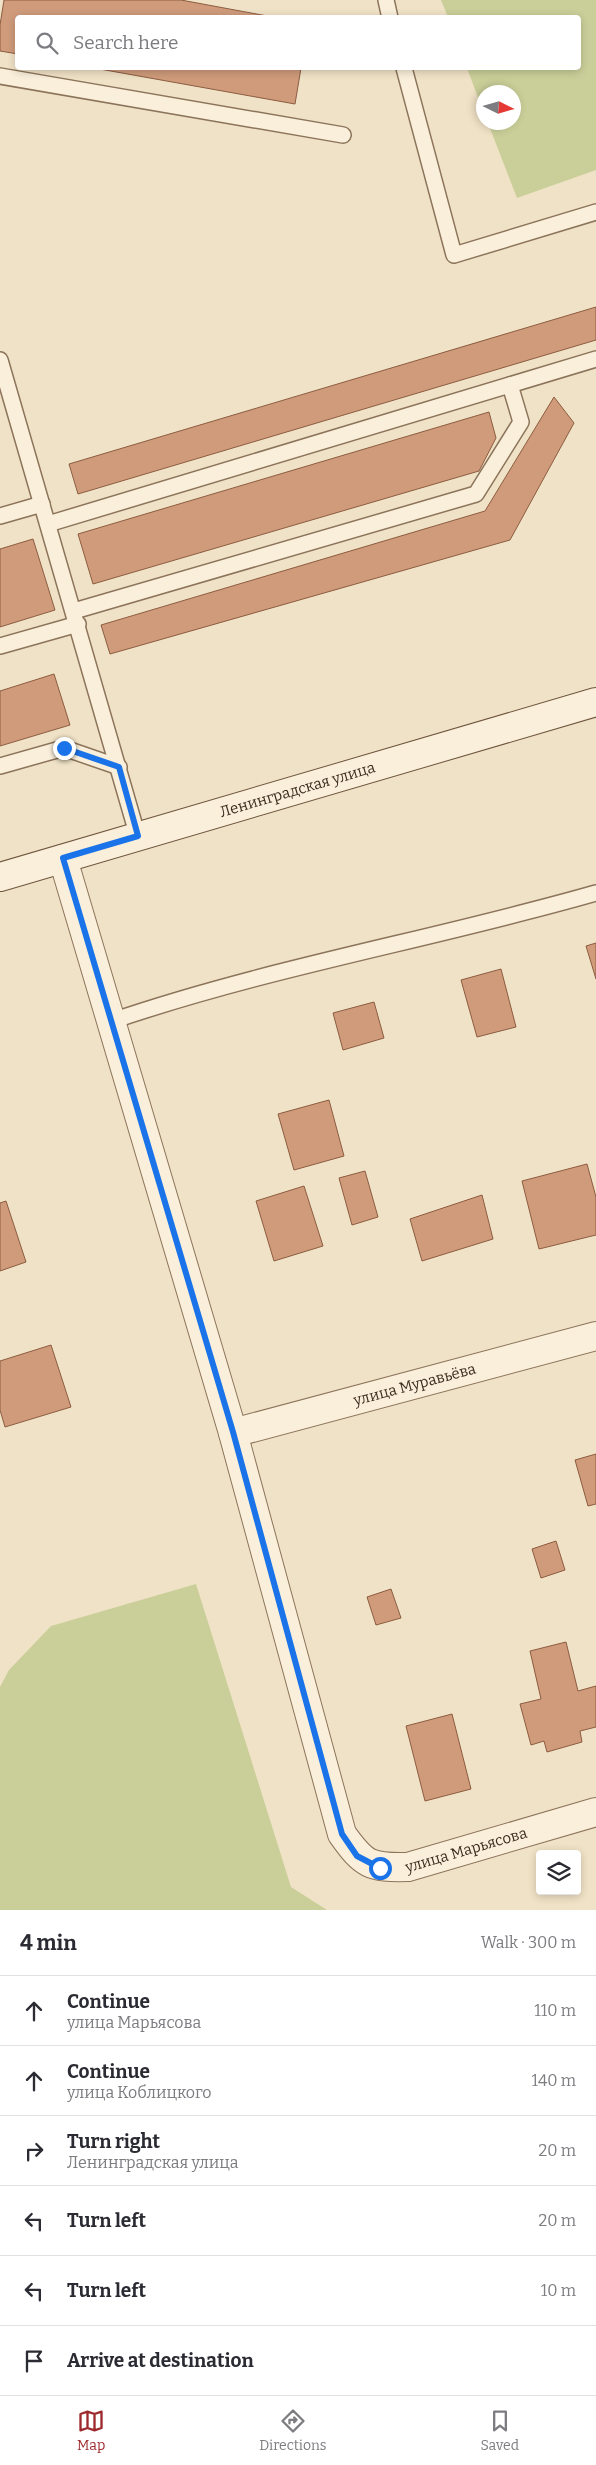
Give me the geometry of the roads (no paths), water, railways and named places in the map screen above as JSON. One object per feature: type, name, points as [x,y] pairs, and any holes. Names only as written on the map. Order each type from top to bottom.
[{"type":"street","name":"Ленинградская улица","points":[[0,877],[596,702]]},
{"type":"street","name":"улица Марьясова","points":[[63,858],[233,1432],[342,1834],[357,1856],[380,1868],[408,1867],[596,1812]]},
{"type":"street","name":"улица Муравьёва","points":[[233,1432],[596,1336]]},
{"type":"lane","points":[[386,0],[389,15]]},
{"type":"lane","points":[[405,70],[454,254],[596,212]]},
{"type":"lane","points":[[0,76],[343,135]]},
{"type":"lane","points":[[48,524],[596,359]]},
{"type":"lane","points":[[0,360],[138,836]]},
{"type":"lane","points":[[0,646],[76,617],[476,494],[521,422],[510,385]]},
{"type":"lane","points":[[0,516],[42,504]]},
{"type":"lane","points":[[0,766],[64,748],[119,767]]},
{"type":"lane","points":[[112,1021],[184,997],[532,911],[596,893]]}]
